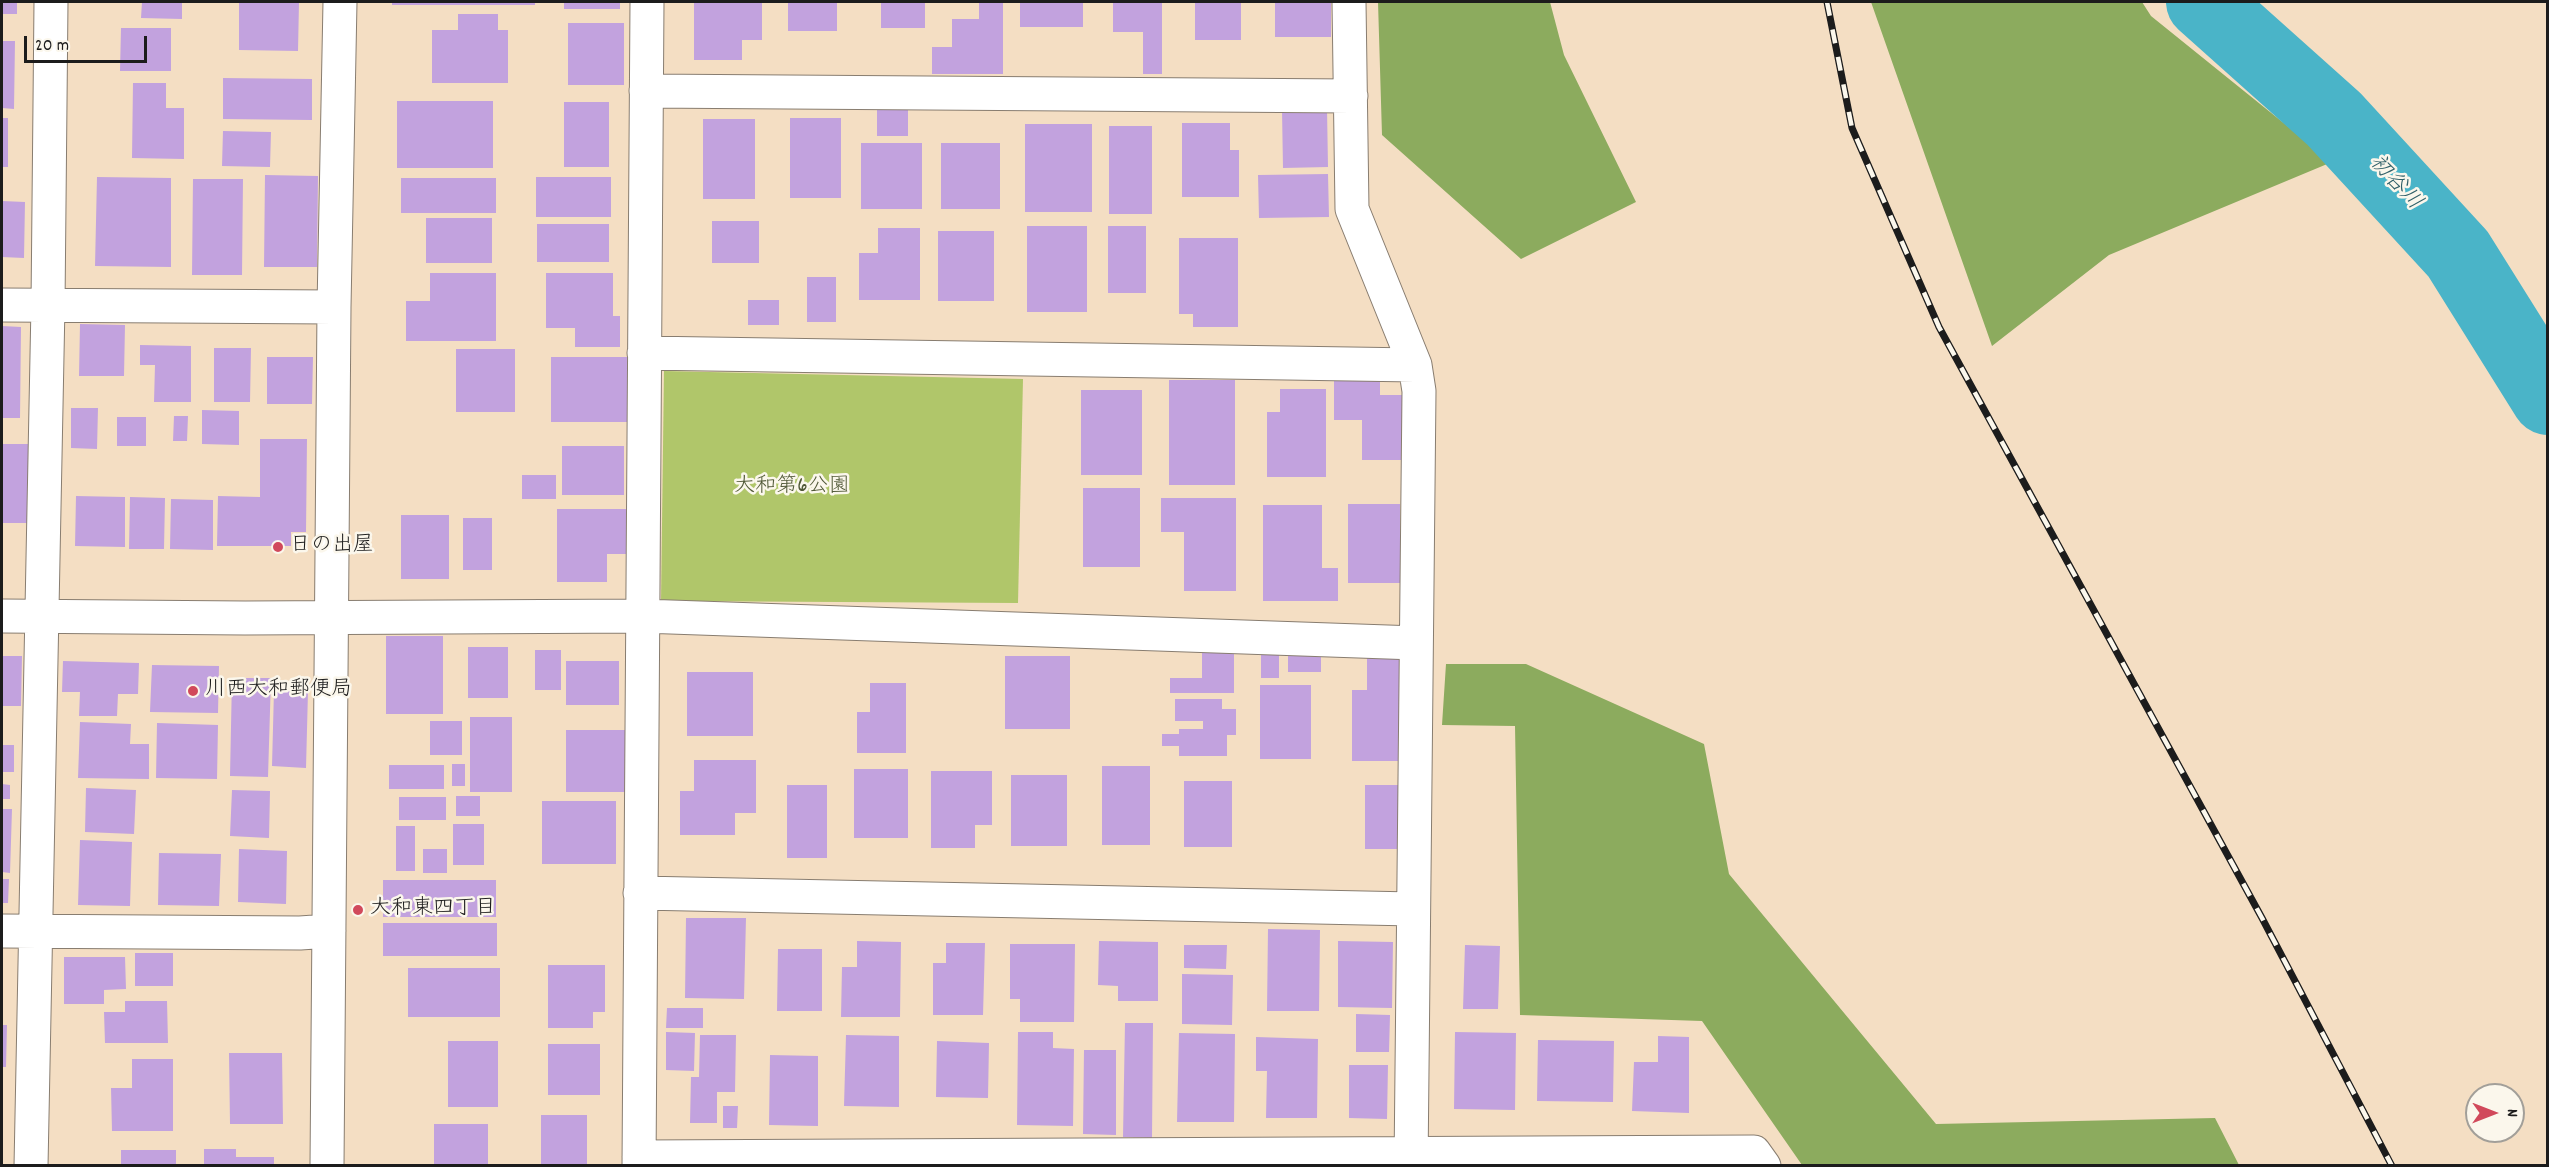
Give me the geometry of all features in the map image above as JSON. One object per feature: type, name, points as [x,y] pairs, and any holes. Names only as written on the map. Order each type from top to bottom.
[{"type":"street","points":[[31,1166],[48,305],[51,2]]},
{"type":"street","points":[[327,1166],[330,617],[333,565],[334,307],[340,2]]},
{"type":"street","points":[[647,2],[639,1161],[1411,1159],[1754,1152],[1764,1166]]},
{"type":"street","points":[[1348,2],[1352,209],[1415,365],[1419,391],[1411,1159]]},
{"type":"street","points":[[646,91],[1351,96]]},
{"type":"street","points":[[2,304],[334,307]]},
{"type":"street","points":[[644,353],[1415,365]]},
{"type":"street","points":[[2,616],[642,616],[1416,643]]},
{"type":"street","points":[[640,893],[1413,909]]},
{"type":"street","points":[[2,931],[300,933],[329,931]]},
{"type":"green space","points":[[1378,2],[1550,2],[1564,55],[1636,202],[1521,259],[1382,135]]},
{"type":"green space","points":[[1871,2],[2142,2],[2151,16],[2332,162],[2109,255],[1992,346]]},
{"type":"green space","name":"大和第6公園","points":[[664,371],[1023,379],[1018,603],[661,601]]},
{"type":"green space","points":[[1446,664],[1526,664],[1704,744],[1729,874],[1936,1124],[2215,1118],[2239,1165],[1802,1165],[1702,1021],[1520,1015],[1515,726],[1442,725]]},
{"type":"building","points":[[2,2],[17,2],[17,14],[2,14]]},
{"type":"building","points":[[142,2],[182,2],[182,19],[141,18]]},
{"type":"building","points":[[239,2],[299,2],[298,51],[239,50]]},
{"type":"building","points":[[392,2],[535,2],[535,5],[392,5]]},
{"type":"building","points":[[564,2],[620,2],[620,9],[564,9]]},
{"type":"building","points":[[694,2],[762,2],[762,40],[742,40],[742,60],[694,60]]},
{"type":"building","points":[[788,2],[837,2],[837,31],[788,31]]},
{"type":"building","points":[[881,2],[925,2],[925,28],[881,28]]},
{"type":"building","points":[[979,2],[1003,2],[1003,74],[932,74],[932,47],[952,47],[952,19],[979,19]]},
{"type":"building","points":[[1020,2],[1083,2],[1083,27],[1020,27]]},
{"type":"building","points":[[1113,2],[1162,2],[1162,74],[1143,74],[1143,32],[1113,32]]},
{"type":"building","points":[[1195,2],[1241,2],[1241,40],[1195,40]]},
{"type":"building","points":[[1275,2],[1331,2],[1331,37],[1275,37]]},
{"type":"building","points":[[458,14],[498,14],[498,30],[508,30],[508,83],[432,83],[432,30],[458,30]]},
{"type":"building","points":[[568,23],[624,23],[624,85],[568,85]]},
{"type":"building","points":[[121,28],[171,28],[171,71],[120,71]]},
{"type":"building","points":[[2,41],[15,41],[14,109],[2,108]]},
{"type":"building","points":[[223,78],[312,79],[312,120],[223,119]]},
{"type":"building","points":[[133,83],[166,83],[166,108],[184,108],[184,159],[132,158]]},
{"type":"building","points":[[397,101],[493,101],[493,168],[397,168]]},
{"type":"building","points":[[564,102],[609,102],[609,167],[564,167]]},
{"type":"building","points":[[877,109],[908,109],[908,136],[877,136]]},
{"type":"building","points":[[1327,109],[1328,167],[1283,168],[1282,110]]},
{"type":"building","points":[[2,118],[8,118],[8,167],[2,167]]},
{"type":"building","points":[[790,118],[841,118],[841,198],[790,198]]},
{"type":"building","points":[[703,119],[755,119],[755,199],[703,199]]},
{"type":"building","points":[[1182,123],[1230,123],[1230,150],[1239,150],[1239,197],[1182,197]]},
{"type":"building","points":[[1025,124],[1092,124],[1092,212],[1025,212]]},
{"type":"building","points":[[1109,126],[1152,126],[1152,214],[1109,214]]},
{"type":"building","points":[[223,131],[271,132],[270,167],[222,166]]},
{"type":"building","points":[[861,143],[922,143],[922,209],[861,209]]},
{"type":"building","points":[[941,143],[1000,143],[1000,209],[941,209]]},
{"type":"building","points":[[1328,174],[1329,217],[1259,218],[1258,175]]},
{"type":"building","points":[[265,175],[318,176],[317,267],[264,267]]},
{"type":"building","points":[[97,177],[171,178],[171,267],[95,266]]},
{"type":"building","points":[[536,177],[611,177],[611,217],[536,217]]},
{"type":"building","points":[[401,178],[496,178],[496,213],[401,213]]},
{"type":"building","points":[[193,179],[243,179],[242,275],[192,275]]},
{"type":"building","points":[[2,201],[25,202],[24,258],[2,257]]},
{"type":"building","points":[[426,218],[492,218],[492,263],[426,263]]},
{"type":"building","points":[[712,221],[759,221],[759,263],[712,263]]},
{"type":"building","points":[[537,224],[609,224],[609,262],[537,262]]},
{"type":"building","points":[[1027,226],[1087,226],[1087,312],[1027,312]]},
{"type":"building","points":[[1108,226],[1146,226],[1146,293],[1108,293]]},
{"type":"building","points":[[878,228],[920,228],[920,300],[859,300],[859,253],[878,253]]},
{"type":"building","points":[[938,231],[994,231],[994,301],[938,301]]},
{"type":"building","points":[[1179,238],[1238,238],[1238,327],[1193,327],[1193,314],[1179,314]]},
{"type":"building","points":[[430,273],[496,273],[496,341],[406,341],[406,301],[430,301]]},
{"type":"building","points":[[546,273],[613,273],[613,316],[620,316],[620,347],[575,347],[575,328],[546,328]]},
{"type":"building","points":[[807,277],[836,277],[836,322],[807,322]]},
{"type":"building","points":[[748,300],[779,300],[779,325],[748,325]]},
{"type":"building","points":[[80,324],[125,325],[124,376],[79,376]]},
{"type":"building","points":[[2,326],[21,327],[20,418],[2,418]]},
{"type":"building","points":[[140,345],[191,346],[191,402],[154,402],[155,365],[140,365]]},
{"type":"building","points":[[214,348],[251,348],[250,402],[214,402]]},
{"type":"building","points":[[456,349],[515,349],[515,412],[456,412]]},
{"type":"building","points":[[267,357],[313,357],[312,404],[267,404]]},
{"type":"building","points":[[551,357],[629,357],[629,422],[551,422]]},
{"type":"building","points":[[1334,372],[1380,372],[1380,395],[1410,395],[1410,460],[1362,460],[1362,420],[1334,420]]},
{"type":"building","points":[[1169,380],[1235,380],[1235,485],[1169,485]]},
{"type":"building","points":[[1280,389],[1326,389],[1326,477],[1267,477],[1267,412],[1280,412]]},
{"type":"building","points":[[1081,390],[1142,390],[1142,475],[1081,475]]},
{"type":"building","points":[[71,408],[98,408],[97,449],[71,448]]},
{"type":"building","points":[[202,410],[239,411],[239,445],[202,444]]},
{"type":"building","points":[[174,416],[188,416],[187,441],[173,441]]},
{"type":"building","points":[[117,417],[146,417],[146,446],[117,446]]},
{"type":"building","points":[[260,439],[307,439],[306,532],[291,532],[291,546],[217,546],[218,496],[260,497]]},
{"type":"building","points":[[2,444],[31,444],[30,523],[2,523]]},
{"type":"building","points":[[562,446],[624,446],[624,495],[562,495]]},
{"type":"building","points":[[522,475],[556,475],[556,499],[522,499]]},
{"type":"building","points":[[1083,488],[1140,488],[1140,567],[1083,567]]},
{"type":"building","points":[[76,496],[125,497],[125,547],[75,546]]},
{"type":"building","points":[[130,497],[165,498],[164,549],[129,549]]},
{"type":"building","points":[[1161,498],[1236,498],[1236,591],[1184,591],[1184,532],[1161,532]]},
{"type":"building","points":[[171,499],[213,500],[213,550],[170,549]]},
{"type":"building","points":[[1348,504],[1400,504],[1400,583],[1348,583]]},
{"type":"building","points":[[1263,505],[1322,505],[1322,568],[1338,568],[1338,601],[1263,601]]},
{"type":"building","points":[[557,509],[626,509],[626,554],[607,554],[607,582],[557,582]]},
{"type":"building","points":[[401,515],[449,515],[449,579],[401,579]]},
{"type":"building","points":[[463,518],[492,518],[492,570],[463,570]]},
{"type":"building","points":[[386,636],[443,636],[443,714],[386,714]]},
{"type":"building","points":[[1202,645],[1234,645],[1234,693],[1170,693],[1170,678],[1202,678]]},
{"type":"building","points":[[468,647],[508,647],[508,698],[468,698]]},
{"type":"building","points":[[1261,647],[1279,647],[1279,678],[1261,678]]},
{"type":"building","points":[[1288,647],[1321,647],[1321,672],[1288,672]]},
{"type":"building","points":[[535,650],[561,650],[561,690],[535,690]]},
{"type":"building","points":[[1367,654],[1401,654],[1401,761],[1352,761],[1352,690],[1367,690]]},
{"type":"building","points":[[2,656],[22,656],[21,706],[2,706]]},
{"type":"building","points":[[1005,656],[1070,656],[1070,729],[1005,729]]},
{"type":"building","points":[[63,661],[139,663],[138,694],[118,694],[117,716],[79,716],[80,692],[62,692]]},
{"type":"building","points":[[566,661],[619,661],[619,705],[566,705]]},
{"type":"building","points":[[152,665],[219,666],[218,713],[150,712]]},
{"type":"building","points":[[687,672],[753,672],[753,736],[687,736]]},
{"type":"building","points":[[232,678],[271,678],[268,777],[230,776]]},
{"type":"building","points":[[870,683],[906,683],[906,753],[857,753],[857,712],[870,712]]},
{"type":"building","points":[[1260,685],[1311,685],[1311,759],[1260,759]]},
{"type":"building","points":[[274,690],[308,691],[306,768],[272,766]]},
{"type":"building","points":[[1175,699],[1222,699],[1222,709],[1236,709],[1236,735],[1227,735],[1227,756],[1179,756],[1179,746],[1162,746],[1162,734],[1179,734],[1179,729],[1203,729],[1203,721],[1175,721]]},
{"type":"building","points":[[470,717],[512,717],[512,792],[470,792]]},
{"type":"building","points":[[430,721],[462,721],[462,755],[430,755]]},
{"type":"building","points":[[80,722],[131,724],[130,744],[149,744],[149,779],[78,778]]},
{"type":"building","points":[[157,723],[218,725],[217,779],[156,778]]},
{"type":"building","points":[[566,730],[626,730],[626,792],[566,792]]},
{"type":"building","points":[[2,745],[14,745],[14,772],[2,772]]},
{"type":"building","points":[[694,760],[756,760],[756,813],[735,813],[735,835],[680,835],[680,791],[694,791]]},
{"type":"building","points":[[452,764],[465,764],[465,786],[452,786]]},
{"type":"building","points":[[389,765],[444,765],[444,789],[389,789]]},
{"type":"building","points":[[1102,766],[1150,766],[1150,845],[1102,845]]},
{"type":"building","points":[[854,769],[908,769],[908,838],[854,838]]},
{"type":"building","points":[[931,771],[992,771],[992,825],[975,825],[975,848],[931,848]]},
{"type":"building","points":[[1011,775],[1067,775],[1067,846],[1011,846]]},
{"type":"building","points":[[1184,781],[1232,781],[1232,847],[1184,847]]},
{"type":"building","points":[[2,784],[10,785],[10,799],[2,799]]},
{"type":"building","points":[[787,785],[827,785],[827,858],[787,858]]},
{"type":"building","points":[[1365,785],[1403,785],[1403,849],[1365,849]]},
{"type":"building","points":[[86,788],[136,790],[134,834],[85,832]]},
{"type":"building","points":[[232,790],[270,791],[269,838],[230,836]]},
{"type":"building","points":[[456,796],[480,796],[480,816],[456,816]]},
{"type":"building","points":[[399,797],[446,797],[446,820],[399,820]]},
{"type":"building","points":[[542,801],[616,801],[616,864],[542,864]]},
{"type":"building","points":[[2,809],[12,809],[10,873],[2,872]]},
{"type":"building","points":[[453,824],[484,824],[484,865],[453,865]]},
{"type":"building","points":[[396,826],[415,826],[415,871],[396,871]]},
{"type":"building","points":[[80,840],[132,842],[130,906],[78,905]]},
{"type":"building","points":[[239,849],[287,851],[286,904],[238,902]]},
{"type":"building","points":[[423,849],[447,849],[447,873],[423,873]]},
{"type":"building","points":[[159,853],[221,854],[219,906],[158,905]]},
{"type":"building","points":[[2,879],[9,879],[8,903],[2,903]]},
{"type":"building","points":[[383,880],[496,880],[496,917],[383,917]]},
{"type":"building","points":[[686,918],[746,918],[744,999],[685,998]]},
{"type":"building","points":[[383,923],[497,923],[497,956],[383,956]]},
{"type":"building","points":[[1268,929],[1320,930],[1319,1011],[1267,1011]]},
{"type":"building","points":[[857,941],[901,942],[900,1017],[841,1017],[842,967],[857,967]]},
{"type":"building","points":[[1099,941],[1158,942],[1158,1001],[1118,1001],[1118,986],[1098,985]]},
{"type":"building","points":[[1338,941],[1393,942],[1392,1008],[1338,1007]]},
{"type":"building","points":[[946,943],[985,943],[983,1015],[933,1015],[933,963],[946,963]]},
{"type":"building","points":[[1010,944],[1075,944],[1074,1022],[1020,1022],[1020,999],[1010,999]]},
{"type":"building","points":[[1184,945],[1227,945],[1226,969],[1184,968]]},
{"type":"building","points":[[1465,945],[1500,946],[1498,1009],[1463,1009]]},
{"type":"building","points":[[778,949],[822,949],[822,1011],[777,1011]]},
{"type":"building","points":[[135,953],[173,953],[173,986],[135,986]]},
{"type":"building","points":[[64,957],[125,957],[126,989],[104,990],[104,1004],[64,1004]]},
{"type":"building","points":[[548,965],[605,965],[605,1012],[593,1012],[593,1028],[548,1028]]},
{"type":"building","points":[[408,968],[500,968],[500,1017],[408,1017]]},
{"type":"building","points":[[1182,974],[1233,975],[1232,1025],[1182,1024]]},
{"type":"building","points":[[125,1001],[167,1001],[168,1043],[105,1043],[104,1012],[125,1012]]},
{"type":"building","points":[[667,1008],[703,1008],[703,1028],[666,1028]]},
{"type":"building","points":[[1356,1014],[1390,1015],[1389,1052],[1356,1052]]},
{"type":"building","points":[[1125,1023],[1153,1023],[1152,1138],[1123,1137]]},
{"type":"building","points":[[2,1025],[7,1025],[6,1067],[2,1067]]},
{"type":"building","points":[[666,1032],[695,1033],[694,1071],[666,1070]]},
{"type":"building","points":[[1018,1032],[1053,1032],[1053,1048],[1074,1049],[1073,1126],[1017,1125]]},
{"type":"building","points":[[1455,1032],[1516,1033],[1515,1110],[1454,1109]]},
{"type":"building","points":[[1179,1033],[1235,1034],[1234,1122],[1177,1122]]},
{"type":"building","points":[[700,1035],[736,1035],[735,1092],[717,1092],[717,1123],[690,1123],[691,1077],[699,1077]]},
{"type":"building","points":[[846,1035],[899,1036],[899,1107],[844,1106]]},
{"type":"building","points":[[1658,1036],[1689,1037],[1689,1113],[1632,1111],[1634,1062],[1658,1062]]},
{"type":"building","points":[[1256,1037],[1318,1039],[1317,1118],[1266,1118],[1267,1071],[1256,1071]]},
{"type":"building","points":[[1538,1040],[1614,1041],[1613,1102],[1537,1101]]},
{"type":"building","points":[[448,1041],[498,1041],[498,1107],[448,1107]]},
{"type":"building","points":[[937,1041],[989,1043],[988,1098],[936,1097]]},
{"type":"building","points":[[548,1044],[600,1044],[600,1095],[548,1095]]},
{"type":"building","points":[[1084,1050],[1116,1050],[1116,1135],[1083,1134]]},
{"type":"building","points":[[229,1053],[282,1053],[283,1124],[230,1124]]},
{"type":"building","points":[[770,1055],[818,1056],[818,1126],[769,1125]]},
{"type":"building","points":[[132,1059],[173,1059],[173,1131],[112,1131],[111,1088],[132,1088]]},
{"type":"building","points":[[1349,1065],[1388,1065],[1387,1119],[1349,1118]]},
{"type":"building","points":[[723,1106],[738,1106],[737,1128],[723,1128]]},
{"type":"building","points":[[541,1115],[587,1115],[587,1166],[541,1166]]},
{"type":"building","points":[[434,1124],[488,1124],[488,1166],[434,1166]]},
{"type":"building","points":[[204,1149],[236,1149],[236,1157],[274,1157],[274,1166],[204,1166]]},
{"type":"building","points":[[121,1150],[176,1150],[176,1166],[121,1166]]},
{"type":"waterway","name":"初谷川","points":[[2203,2],[2334,119],[2458,254],[2548,398]]},
{"type":"railway","points":[[1827,2],[1852,128],[1939,327],[2262,918],[2392,1166]]},
{"type":"place","name":"日の出屋","points":[[278,547]]},
{"type":"place","name":"川西大和郵便局","points":[[193,691]]},
{"type":"place","name":"大和東四丁目","points":[[358,910]]}]
